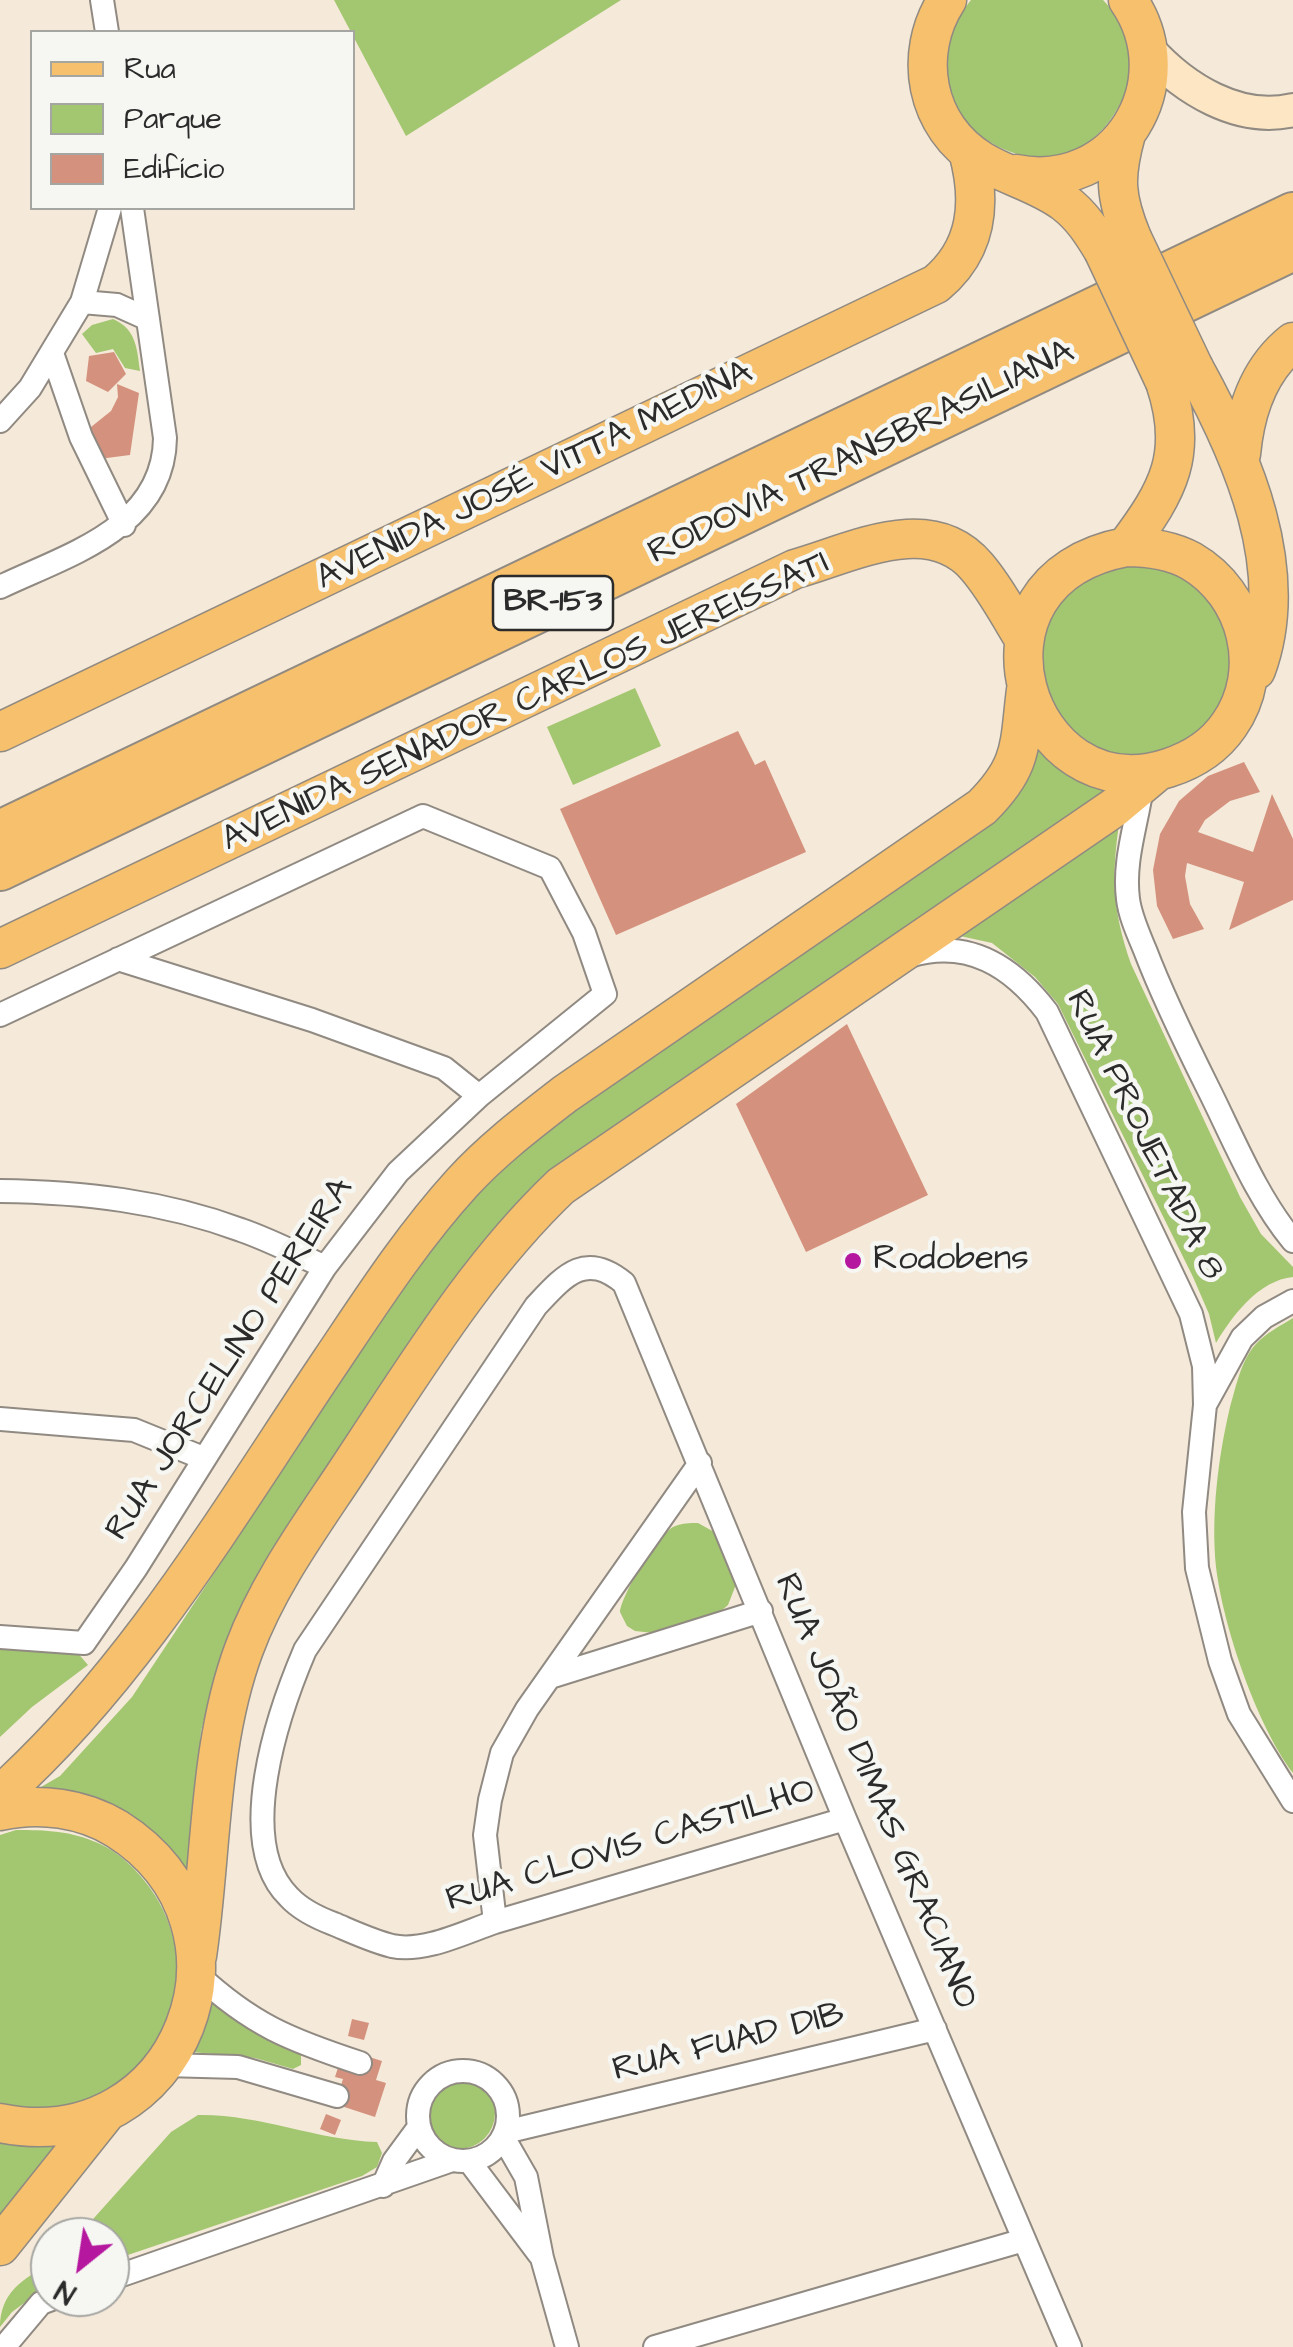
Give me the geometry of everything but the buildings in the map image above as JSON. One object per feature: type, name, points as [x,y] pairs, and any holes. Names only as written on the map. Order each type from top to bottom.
[{"type":"highway","name":"RODOVIA TRANSBRASILIANA","points":[[0,832],[1293,214]]},
{"type":"highway","name":"RODOVIA TRANSBRASILIANA","points":[[0,870],[1293,249]]},
{"type":"main road","points":[[947,0],[929,40],[928,81],[941,120],[968,151],[1062,200],[1118,244]]},
{"type":"main road","points":[[0,2124],[25,2128],[67,2126],[106,2113],[138,2092],[165,2065],[182,2037],[193,2006],[224,1724],[244,1648],[300,1542],[459,1304],[526,1219],[561,1186],[892,961],[1150,779],[1210,746],[1231,722],[1265,654],[1274,607],[1272,552],[1241,454],[1180,375],[1118,244],[1118,160],[1126,134],[1144,102],[1150,67],[1144,29],[1128,0]]},
{"type":"main road","points":[[1004,171],[1042,176],[1062,174],[1098,160],[1126,134]]},
{"type":"main road","name":"AVENIDA JOSÉ VITTA MEDINA","points":[[0,732],[936,284],[955,268],[972,231],[976,191],[968,151]]},
{"type":"main road","points":[[1241,454],[1243,430],[1261,378],[1274,357],[1293,342]]},
{"type":"main road","points":[[1126,547],[1147,518],[1171,472],[1180,375]]},
{"type":"main road","name":"AVENIDA SENADOR CARLOS JEREISSATI","points":[[0,949],[796,569],[886,541],[910,537],[950,546],[974,563],[1024,639]]},
{"type":"main road","points":[[1150,779],[1110,770],[1076,756],[1048,732],[1035,712],[1022,664],[1024,639],[1043,594],[1059,576],[1079,561],[1126,547],[1169,552],[1189,560],[1222,587],[1235,605],[1248,646],[1246,689]]},
{"type":"main road","points":[[0,1795],[63,1734],[136,1646],[381,1286],[463,1182],[506,1140],[566,1094],[982,806],[1005,784],[1018,756],[1026,690]]},
{"type":"main road","points":[[0,1810],[18,1806],[62,1808],[103,1820],[140,1844],[168,1876],[188,1914],[197,1965]]},
{"type":"main road","points":[[0,2246],[106,2113]]},
{"type":"street","points":[[102,0],[106,30]]},
{"type":"street","points":[[1148,49],[1182,82],[1232,106],[1272,115],[1293,110]]},
{"type":"street","points":[[0,421],[30,388],[82,302],[109,210]]},
{"type":"street","points":[[0,587],[124,525],[151,492],[164,458],[165,438],[132,210]]},
{"type":"street","points":[[82,302],[117,305],[148,319]]},
{"type":"street","points":[[52,353],[82,437],[124,525]]},
{"type":"street","points":[[1150,779],[1128,856],[1128,902],[1154,980],[1261,1194],[1293,1241]]},
{"type":"street","name":"RUA JORCELINO PEREIRA","points":[[0,1637],[84,1643],[136,1568],[325,1267],[398,1172],[479,1096],[604,994],[584,933],[550,868],[423,816],[118,959]]},
{"type":"street","name":"RUA PROJETADA 8","points":[[892,961],[922,952],[964,950],[1005,968],[1028,987],[1046,1012],[1192,1314],[1204,1366],[1205,1404]]},
{"type":"street","points":[[0,1015],[118,959],[312,1020],[444,1068],[479,1096]]},
{"type":"street","points":[[0,1191],[88,1193],[153,1205],[240,1229],[325,1267]]},
{"type":"street","name":"RUA CLOVIS CASTILHO","points":[[608,1270],[590,1266],[570,1274],[536,1306],[305,1650],[283,1701],[266,1780],[264,1840],[271,1869],[288,1896],[314,1916],[396,1947],[438,1942],[845,1819]]},
{"type":"street","name":"RUA JOÃO DIMAS GRACIANO","points":[[608,1270],[624,1283],[845,1819],[1070,2347]]},
{"type":"street","points":[[1293,1300],[1264,1317],[1242,1338],[1205,1404],[1194,1512],[1197,1568],[1220,1661],[1239,1714],[1293,1802]]},
{"type":"street","points":[[0,1418],[134,1430],[203,1458]]},
{"type":"street","points":[[495,1922],[485,1836],[502,1753],[526,1708],[700,1463]]},
{"type":"street","points":[[550,1678],[761,1611]]},
{"type":"street","points":[[197,1965],[224,1998],[266,2028],[360,2063]]},
{"type":"street","name":"RUA FUAD DIB","points":[[505,2126],[540,2126],[935,2029]]},
{"type":"street","points":[[302,2087],[312,2048]]},
{"type":"street","points":[[165,2065],[238,2067],[337,2096]]},
{"type":"street","points":[[542,2258],[460,2160],[431,2148],[419,2128],[418,2110],[427,2088],[435,2080],[457,2071],[479,2074],[504,2097],[505,2126],[526,2177],[542,2258],[567,2347]]},
{"type":"street","points":[[130,2272],[460,2160],[482,2157],[505,2126]]},
{"type":"street","points":[[382,2186],[394,2161],[419,2128]]},
{"type":"street","points":[[654,2347],[1024,2240]]},
{"type":"street","points":[[4,2347],[30,2315]]},
{"type":"green space","points":[[334,0],[621,0],[406,136],[355,40],[355,30],[350,30]]},
{"type":"green space","points":[[971,0],[1103,0],[1118,19],[1131,67],[1126,91],[1099,133],[1064,154],[1026,156],[991,143],[963,117],[947,83],[948,43]]},
{"type":"green space","points":[[113,319],[131,334],[140,371],[125,368],[113,349],[96,353],[82,334],[92,325]]},
{"type":"green space","points":[[1134,561],[1177,571],[1211,598],[1229,638],[1232,660],[1222,703],[1194,737],[1154,755],[1133,757],[1090,747],[1044,701],[1037,636],[1072,581]]},
{"type":"green space","points":[[635,688],[661,746],[573,785],[547,727]]},
{"type":"green space","points":[[1031,743],[1060,767],[1113,793],[572,1166],[250,1591],[223,1650],[201,1731],[189,1893],[174,1869],[22,1798],[60,1776],[132,1697],[438,1236],[478,1191],[534,1136],[641,1058]]},
{"type":"green space","points":[[1120,818],[1115,892],[1131,964],[1240,1197],[1261,1234],[1293,1267],[1293,1277],[1269,1285],[1248,1301],[1216,1343],[1193,1277],[1058,1004],[1035,977],[992,943],[960,936]]},
{"type":"green space","points":[[1293,1318],[1293,1773],[1267,1729],[1234,1646],[1220,1591],[1214,1527],[1222,1446],[1246,1358],[1256,1344]]},
{"type":"green space","points":[[698,1523],[716,1533],[737,1582],[728,1605],[721,1611],[654,1633],[627,1626],[620,1612],[622,1604],[650,1553],[673,1527]]},
{"type":"green space","points":[[0,1648],[76,1651],[88,1665],[0,1737]]},
{"type":"green space","points":[[16,1830],[78,1836],[120,1856],[150,1888],[167,1919],[176,1951],[176,1984],[169,2015],[155,2043],[134,2068],[108,2089],[57,2107],[28,2108],[0,2103],[0,1835]]},
{"type":"green space","points":[[213,1996],[301,2054],[301,2065],[293,2069],[255,2058],[182,2051]]},
{"type":"green space","points":[[459,2077],[484,2088],[495,2113],[484,2138],[459,2149],[434,2138],[423,2113],[434,2088]]},
{"type":"green space","points":[[198,2115],[221,2116],[377,2142],[382,2153],[377,2167],[362,2176],[130,2254],[130,2217],[95,2217],[171,2132]]},
{"type":"green space","points":[[0,2129],[70,2131],[0,2221]]},
{"type":"green space","points":[[30,2276],[30,2299],[0,2327],[4,2305],[15,2288]]},
{"type":"place","name":"Rodobens","points":[[853,1261]]}]
